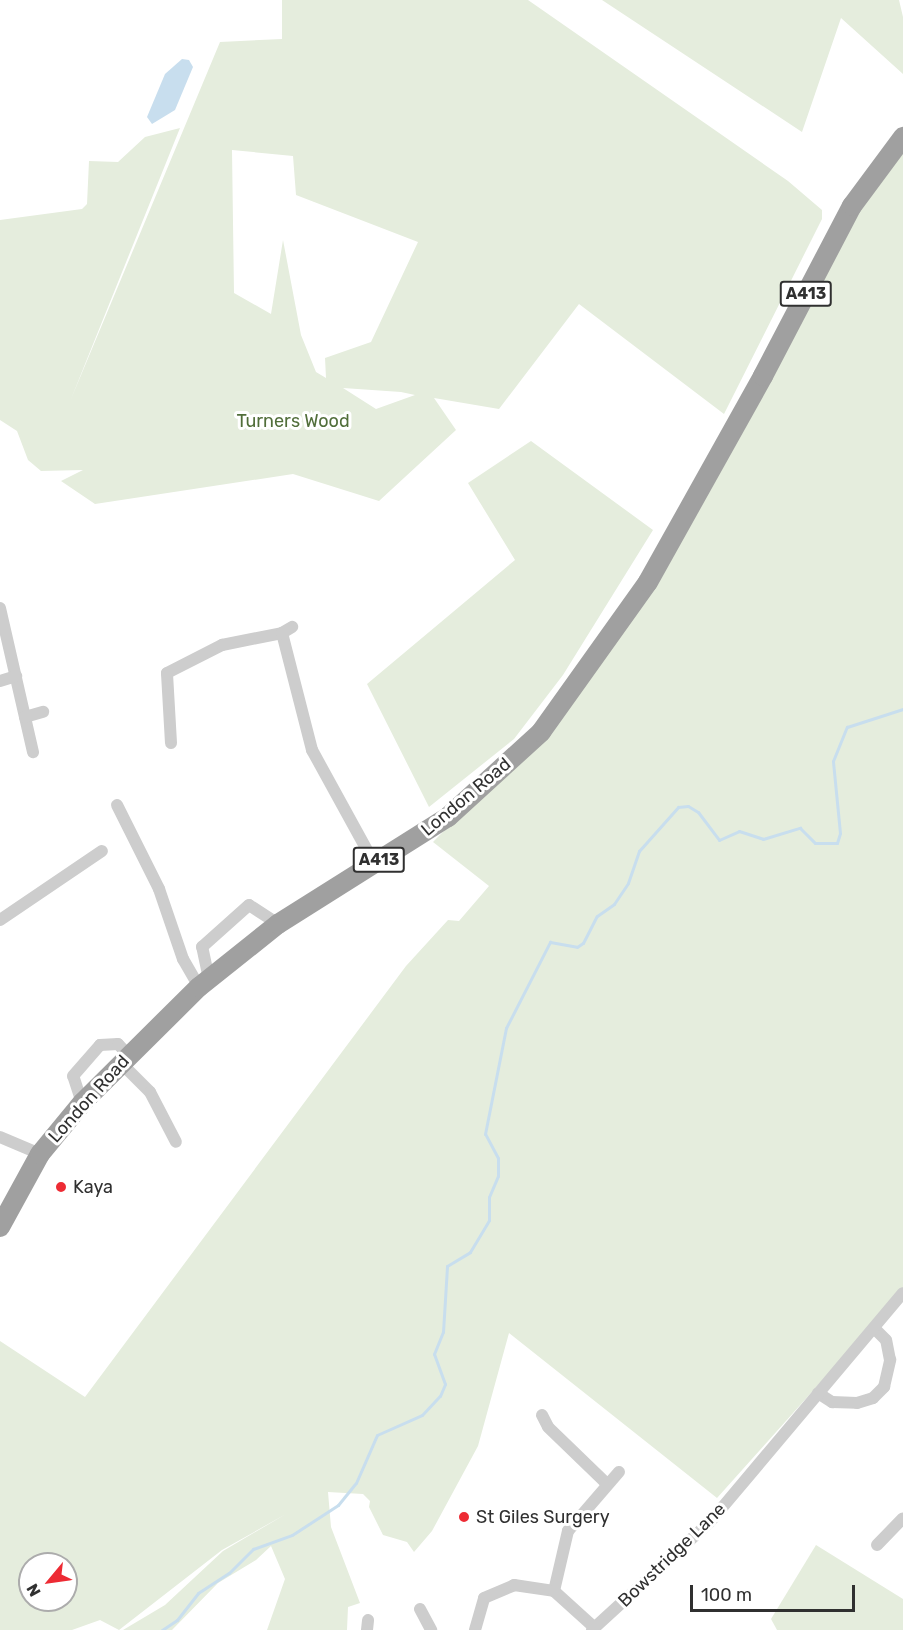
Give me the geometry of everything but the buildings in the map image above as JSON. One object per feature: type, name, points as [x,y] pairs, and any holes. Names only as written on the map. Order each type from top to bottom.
[{"type":"highway","name":"London Road","points":[[0,1227],[40,1154],[82,1103],[204,983],[278,924],[448,817],[541,732],[648,582],[719,457],[852,206],[903,138]]},
{"type":"street","points":[[0,608],[33,752]]},
{"type":"street","points":[[171,743],[167,673],[222,645],[287,630],[312,750],[374,863]]},
{"type":"street","points":[[0,681],[16,676]]},
{"type":"street","points":[[25,717],[43,712]]},
{"type":"street","points":[[117,805],[159,889],[183,959],[204,983]]},
{"type":"street","points":[[0,920],[102,851]]},
{"type":"street","points":[[204,983],[202,946],[249,905],[278,924]]},
{"type":"street","points":[[82,1103],[73,1076],[100,1045],[118,1044],[125,1060],[150,1092],[176,1143]]},
{"type":"street","points":[[0,1137],[40,1154]]},
{"type":"street","name":"Bowstridge Lane","points":[[594,1629],[710,1522],[903,1293]]},
{"type":"street","points":[[818,1393],[832,1402],[857,1403],[873,1398],[884,1387],[890,1360],[886,1340],[874,1328]]},
{"type":"street","points":[[542,1415],[607,1484]]},
{"type":"street","points":[[554,1591],[568,1531],[619,1472]]},
{"type":"street","points":[[877,1545],[903,1518]]},
{"type":"street","points":[[475,1630],[479,1604],[495,1590],[514,1585],[554,1591],[594,1629]]},
{"type":"street","points":[[420,1610],[431,1630]]},
{"type":"green space","name":"Turners Wood","points":[[282,0],[528,0],[788,181],[822,210],[822,219],[724,414],[579,304],[499,409],[434,398],[456,430],[379,501],[293,474],[95,504],[61,481],[83,470],[41,471],[28,460],[17,431],[0,420],[0,220],[82,209],[87,204],[89,161],[118,162],[145,137],[180,128],[71,399],[220,42],[282,39]],"holes":[[[232,150],[293,156],[296,195],[418,242],[371,342],[325,358],[326,378],[316,372],[301,335],[283,240],[271,314],[234,293]],[[343,388],[401,392],[415,395],[376,409]]]},
{"type":"green space","points":[[602,0],[899,0],[903,17],[903,74],[841,18],[802,132]]},
{"type":"green space","points":[[903,133],[903,1290],[717,1498],[509,1333],[478,1446],[432,1531],[414,1552],[407,1542],[383,1535],[369,1507],[370,1501],[363,1494],[328,1492],[331,1527],[360,1603],[348,1607],[347,1630],[267,1630],[285,1579],[271,1546],[256,1560],[218,1583],[172,1630],[123,1630],[165,1605],[223,1551],[286,1514],[222,1550],[119,1630],[100,1620],[72,1630],[0,1630],[0,1341],[85,1397],[406,966],[448,920],[459,921],[489,886],[433,842],[541,732],[658,564]]},
{"type":"green space","points":[[531,441],[653,530],[563,675],[514,739],[429,807],[367,684],[515,560],[468,483]]},
{"type":"green space","points":[[816,1545],[903,1599],[903,1630],[777,1630],[771,1619]]},
{"type":"water","points":[[182,59],[189,60],[193,67],[175,110],[152,124],[147,117],[165,74]]},
{"type":"waterway","points":[[162,1630],[177,1620],[198,1593],[229,1573],[253,1549],[292,1535],[338,1505],[356,1483],[377,1435],[422,1415],[440,1396],[445,1384],[434,1354],[443,1332],[447,1266],[470,1252],[489,1220],[489,1197],[498,1176],[498,1158],[485,1134],[506,1028],[550,942],[577,947],[583,943],[597,916],[614,904],[628,883],[639,851],[678,807],[688,806],[698,812],[719,840],[739,831],[763,839],[800,828],[815,843],[837,843],[840,833],[833,761],[847,727],[903,709]]},
{"type":"place","name":"Kaya","points":[[61,1187]]},
{"type":"place","name":"St Giles Surgery","points":[[464,1517]]}]
